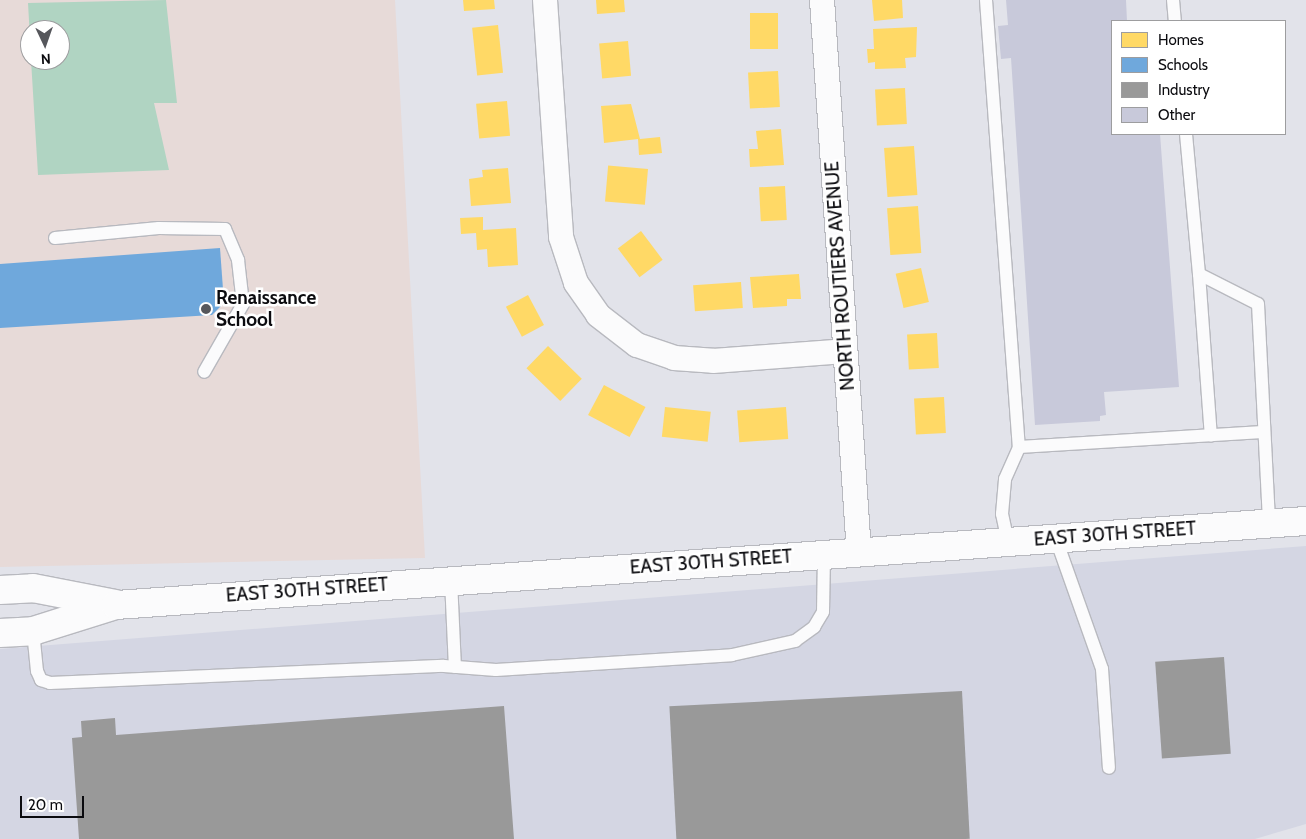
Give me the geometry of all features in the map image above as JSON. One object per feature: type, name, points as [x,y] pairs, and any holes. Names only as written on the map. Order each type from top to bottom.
[{"type":"main road","name":"EAST 30TH STREET","points":[[0,633],[33,631],[116,604],[1306,521]]},
{"type":"main road","name":"EAST 30TH STREET","points":[[0,590],[33,588],[116,604]]},
{"type":"street","points":[[545,0],[561,238],[576,283],[598,315],[637,345],[674,358],[713,361],[845,351]]},
{"type":"street","name":"NORTH ROUTIERS AVENUE","points":[[822,0],[859,552]]},
{"type":"lane","points":[[986,0],[1019,447],[1005,479],[1002,514],[1008,542]]},
{"type":"lane","points":[[1173,0],[1175,20]]},
{"type":"lane","points":[[1186,135],[1211,436]]},
{"type":"lane","points":[[54,238],[159,228],[225,229],[238,260],[243,304],[204,372]]},
{"type":"lane","points":[[1199,274],[1258,304],[1269,523]]},
{"type":"lane","points":[[1019,447],[1263,432]]},
{"type":"lane","points":[[1056,539],[1102,670],[1109,768]]},
{"type":"lane","points":[[33,631],[37,671],[41,680],[50,683],[455,667],[502,670],[770,650],[795,641],[814,627],[823,612],[824,554]]},
{"type":"lane","points":[[451,580],[455,667]]},
{"type":"shaded area","name":"Renaissance School","points":[[0,0],[395,0],[425,558],[0,567]]},
{"type":"shaded area","points":[[1306,546],[1306,824],[1255,839],[0,839],[0,649]]},
{"type":"green space","points":[[166,0],[177,103],[154,103],[169,170],[38,175],[32,70],[70,70],[70,20],[29,20],[28,3]]},
{"type":"building: Homes","points":[[463,0],[494,0],[495,9],[464,11]]},
{"type":"building: Homes","points":[[596,0],[624,0],[625,12],[597,14]]},
{"type":"building: Homes","points":[[872,0],[902,0],[903,18],[874,21]]},
{"type":"building: Homes","points":[[750,13],[778,13],[778,49],[750,49]]},
{"type":"building: Homes","points":[[498,25],[503,73],[477,75],[472,28]]},
{"type":"building: Homes","points":[[917,27],[916,57],[905,58],[906,68],[875,69],[875,62],[868,63],[867,49],[874,49],[873,29]]},
{"type":"building: Homes","points":[[628,41],[631,76],[602,78],[599,44]]},
{"type":"building: Homes","points":[[778,71],[780,107],[750,109],[748,73]]},
{"type":"building: Homes","points":[[905,88],[907,124],[877,126],[875,90]]},
{"type":"building: Homes","points":[[507,101],[510,136],[479,139],[476,104]]},
{"type":"building: Homes","points":[[631,104],[640,139],[660,137],[662,153],[639,155],[638,139],[604,143],[601,106]]},
{"type":"building: Homes","points":[[781,129],[784,165],[750,167],[749,149],[758,149],[756,131]]},
{"type":"building: Homes","points":[[914,146],[917,195],[887,197],[884,148]]},
{"type":"building: Homes","points":[[608,166],[648,169],[645,205],[605,201]]},
{"type":"building: Homes","points":[[508,168],[511,203],[471,206],[469,179],[483,177],[482,170]]},
{"type":"building: Homes","points":[[785,186],[787,220],[761,221],[759,187]]},
{"type":"building: Homes","points":[[918,206],[921,253],[890,255],[887,208]]},
{"type":"building: Homes","points":[[483,217],[483,230],[516,228],[518,265],[488,267],[487,249],[477,250],[476,233],[461,234],[460,218]]},
{"type":"building: Homes","points":[[641,231],[663,260],[640,277],[618,248]]},
{"type":"building: Homes","points":[[921,268],[929,302],[904,308],[896,274]]},
{"type":"building: Homes","points":[[799,274],[801,299],[787,299],[787,306],[753,308],[750,277]]},
{"type":"building: Homes","points":[[741,282],[743,308],[695,311],[693,285]]},
{"type":"building: Homes","points":[[528,295],[544,325],[522,337],[506,307]]},
{"type":"building: Homes","points":[[937,333],[939,368],[909,370],[907,335]]},
{"type":"building: Homes","points":[[548,346],[582,379],[560,401],[526,368]]},
{"type":"building: Homes","points":[[604,385],[645,407],[630,437],[588,415]]},
{"type":"building: Homes","points":[[944,397],[946,433],[916,435],[914,399]]},
{"type":"building: Homes","points":[[665,407],[711,412],[708,442],[662,437]]},
{"type":"building: Homes","points":[[786,407],[788,439],[739,442],[737,410]]},
{"type":"building: Schools","points":[[220,248],[224,303],[212,315],[0,328],[0,264]]},
{"type":"building: Industry","points":[[1224,657],[1231,754],[1162,759],[1155,662]]},
{"type":"building: Industry","points":[[962,691],[970,839],[676,839],[669,706]]},
{"type":"building: Industry","points":[[504,706],[514,839],[79,839],[72,738],[82,737],[81,721],[115,718],[116,735]]},
{"type":"building: Other","points":[[1006,0],[1126,0],[1127,20],[1111,20],[1111,135],[1160,135],[1179,387],[1104,392],[1106,415],[1100,416],[1100,421],[1035,425],[1011,58],[1001,59],[998,26],[1008,25]]},
{"type":"place","name":"Renaissance School","points":[[206,309]]}]
